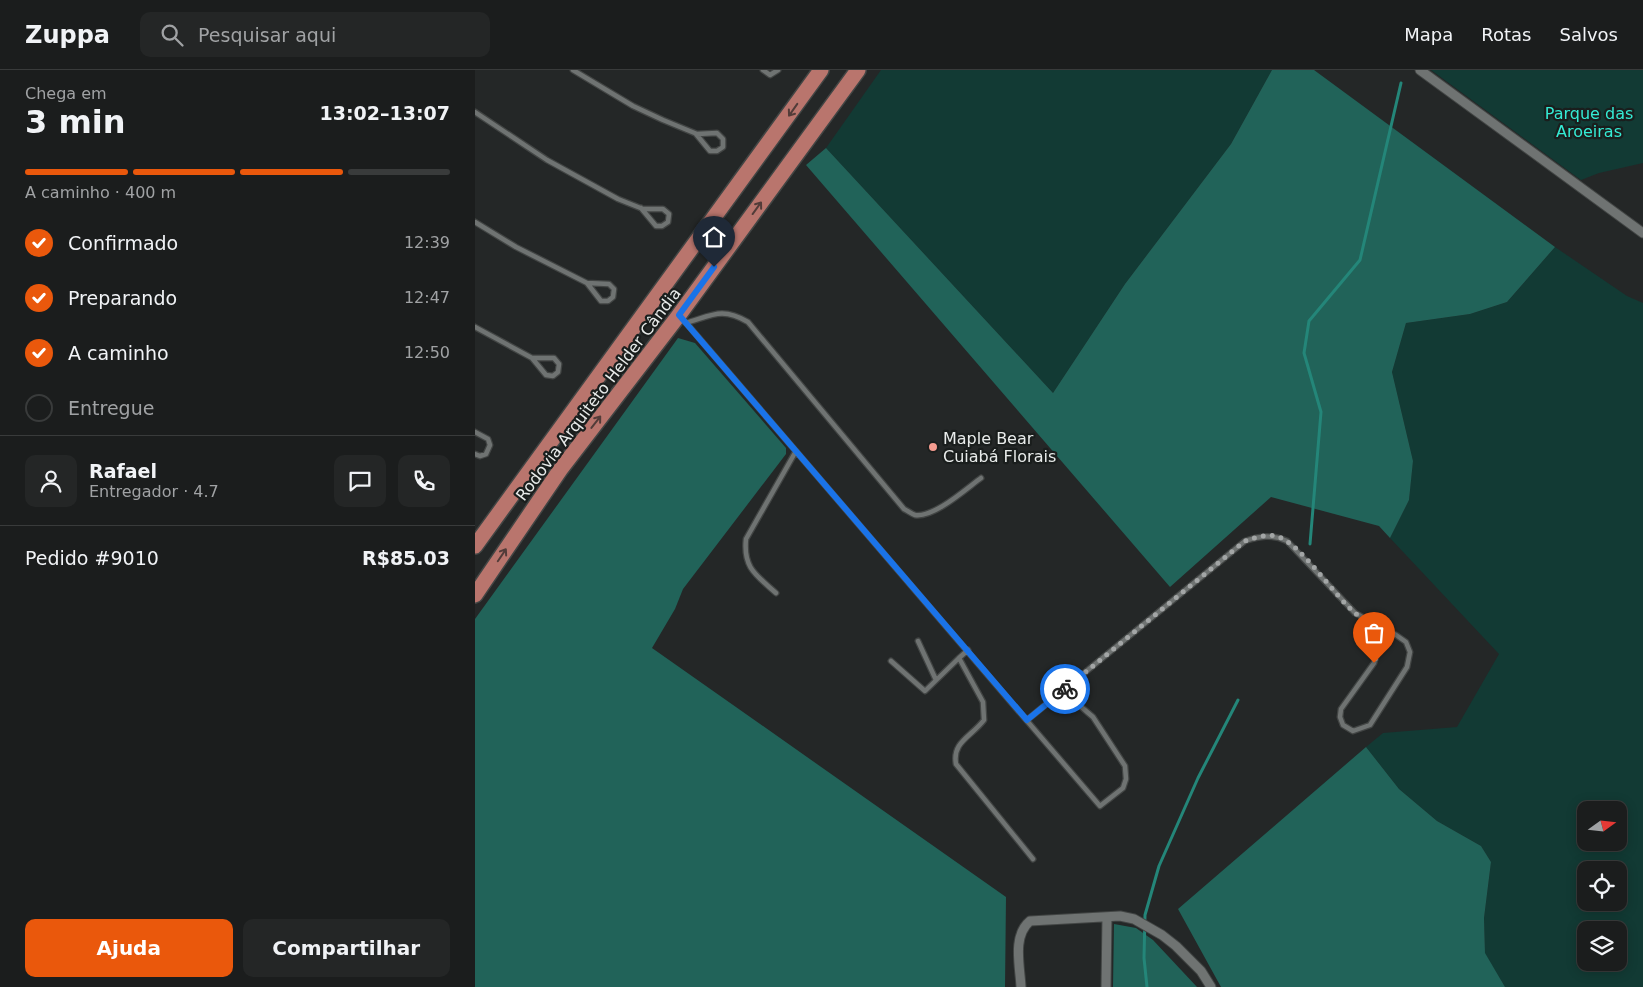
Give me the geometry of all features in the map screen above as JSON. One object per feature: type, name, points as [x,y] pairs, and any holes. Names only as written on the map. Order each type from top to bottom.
[{"type":"main road","name":"Rodovia Arquiteto Helder Cândia","points":[[475,546],[821,70]]},
{"type":"main road","name":"Rodovia Arquiteto Helder Cândia","points":[[475,595],[560,470],[683,319],[858,70]]},
{"type":"street","points":[[1420,70],[1643,233]]},
{"type":"street","points":[[1021,987],[1018,943],[1020,932],[1030,921],[1119,916],[1134,919],[1161,934],[1188,957],[1211,987]]},
{"type":"street","points":[[1106,987],[1107,917]]},
{"type":"lane","points":[[573,70],[633,106],[695,134],[710,151],[717,151],[723,147],[723,139],[717,133],[695,134]]},
{"type":"lane","points":[[763,70],[770,75],[778,70]]},
{"type":"lane","points":[[475,112],[512,138],[582,180],[641,208],[663,209],[669,214],[668,222],[663,226],[656,226],[641,208]]},
{"type":"lane","points":[[475,222],[516,247],[587,283],[609,284],[614,289],[613,297],[607,302],[601,301],[587,283]]},
{"type":"lane","points":[[683,319],[718,313],[733,314],[748,322],[905,509],[915,515],[926,514],[946,503],[981,478]]},
{"type":"lane","points":[[683,319],[1100,806],[1123,788],[1126,779],[1125,766],[1093,717],[1079,704],[1051,700]]},
{"type":"lane","points":[[475,327],[532,358],[546,376],[553,376],[558,372],[559,364],[554,358],[532,358]]},
{"type":"lane","points":[[475,432],[488,439],[491,445],[486,454],[480,456],[475,454]]},
{"type":"lane","points":[[776,594],[747,566],[746,539],[796,451]]},
{"type":"lane","points":[[1027,720],[1245,541],[1259,536],[1276,536],[1287,541],[1355,613],[1385,630],[1406,642],[1409,652],[1407,667],[1371,725],[1353,730],[1343,725],[1340,717],[1341,709],[1374,663],[1385,630]]},
{"type":"lane","points":[[918,641],[936,680]]},
{"type":"lane","points":[[891,661],[925,692],[967,650]]},
{"type":"lane","points":[[959,658],[983,702],[984,720],[958,746],[954,753],[957,764],[1033,859]]},
{"type":"green space","points":[[881,70],[1272,70],[1231,144],[1125,284],[1053,393],[826,148]]},
{"type":"green space","points":[[1272,70],[1314,70],[1555,247],[1507,302],[1470,314],[1406,323],[1392,372],[1413,461],[1409,500],[1390,538],[1379,526],[1271,497],[1170,587],[806,165],[826,148],[1053,393],[1125,284],[1231,144]]},
{"type":"green space","name":"Parque das Aroeiras","points":[[1431,70],[1643,70],[1643,163],[1599,173],[1581,180]]},
{"type":"green space","points":[[1555,247],[1627,296],[1643,303],[1643,987],[1505,987],[1485,954],[1484,918],[1491,862],[1481,846],[1437,821],[1399,789],[1366,747],[1383,733],[1457,727],[1499,654],[1390,538],[1409,500],[1413,461],[1392,372],[1406,323],[1470,314],[1507,302]]},
{"type":"green space","points":[[678,338],[695,343],[786,448],[786,454],[683,589],[675,609],[652,648],[1006,897],[1005,987],[475,987],[475,619]]},
{"type":"green space","points":[[1366,747],[1399,789],[1437,821],[1481,846],[1491,862],[1484,918],[1485,953],[1505,987],[1221,987],[1178,909]]},
{"type":"green space","points":[[1114,924],[1136,928],[1153,940],[1197,987],[1113,987]]},
{"type":"waterway","points":[[1310,544],[1321,412],[1304,353],[1309,321],[1360,260],[1401,83]]},
{"type":"waterway","points":[[1147,987],[1144,958],[1145,915],[1159,866],[1198,778],[1238,700]]},
{"type":"way so far","points":[[1065,689],[1171,599],[1245,541],[1259,536],[1276,536],[1287,541],[1355,613],[1385,630],[1374,663]]},
{"type":"place","name":"Maple Bear Cuiabá Florais","points":[[933,447]]},
{"type":"route","points":[[714,267],[679,315],[1027,720],[1065,689]]}]
